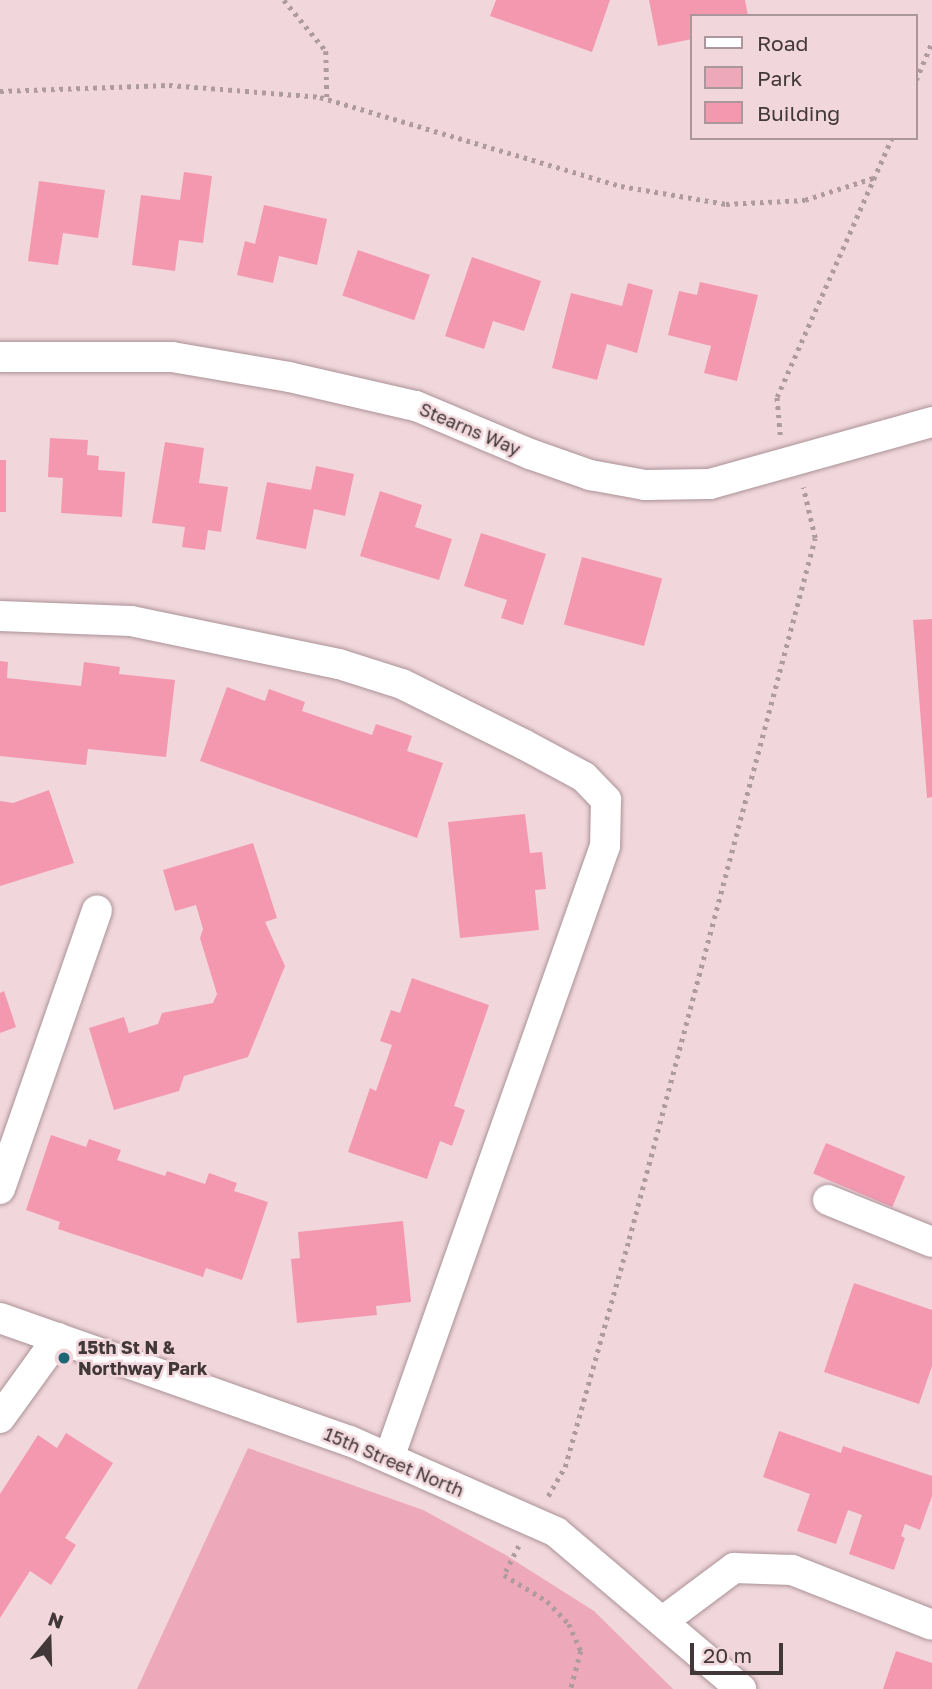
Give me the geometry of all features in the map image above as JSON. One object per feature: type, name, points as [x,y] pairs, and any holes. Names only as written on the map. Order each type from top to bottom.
[{"type":"street","name":"Stearns Way","points":[[0,357],[172,357],[289,377],[416,406],[590,475],[645,485],[710,484],[932,422]]},
{"type":"street","points":[[0,616],[131,621],[339,664],[402,684],[523,744],[584,777],[606,800],[605,846],[389,1458]]},
{"type":"street","points":[[0,1189],[97,910]]},
{"type":"street","points":[[828,1200],[932,1241]]},
{"type":"street","name":"15th Street North","points":[[0,1318],[389,1458],[556,1532],[741,1689]]},
{"type":"street","points":[[0,1418],[58,1338]]},
{"type":"street","points":[[663,1621],[734,1568],[792,1570],[932,1625]]},
{"type":"path","points":[[284,0],[326,51],[327,99]]},
{"type":"path","points":[[918,75],[932,42]]},
{"type":"path","points":[[0,90],[169,85],[327,99],[621,186],[726,204],[805,200],[876,177]]},
{"type":"path","points":[[780,435],[777,397],[891,140]]},
{"type":"path","points":[[571,1689],[581,1651],[569,1624],[547,1601],[504,1575],[532,1521],[565,1467],[815,538],[803,486]]},
{"type":"green space","points":[[248,1448],[423,1510],[504,1554],[594,1611],[673,1689],[137,1689]]},
{"type":"building","points":[[496,0],[610,0],[592,52],[490,16]]},
{"type":"building","points":[[649,0],[745,0],[748,14],[690,14],[690,39],[658,46]]},
{"type":"building","points":[[184,172],[212,176],[203,243],[179,240],[175,271],[132,265],[141,195],[180,200]]},
{"type":"building","points":[[39,181],[105,190],[98,238],[63,233],[58,265],[28,261]]},
{"type":"building","points":[[264,205],[327,219],[317,265],[279,256],[273,283],[237,275],[245,241],[255,244]]},
{"type":"building","points":[[358,250],[430,275],[414,320],[342,295]]},
{"type":"building","points":[[472,257],[541,281],[524,331],[493,321],[484,349],[445,336]]},
{"type":"building","points":[[700,282],[758,295],[737,381],[704,373],[711,346],[668,335],[679,291],[697,295]]},
{"type":"building","points":[[628,283],[653,290],[637,353],[607,344],[597,380],[552,368],[571,293],[622,306]]},
{"type":"building","points":[[50,438],[88,440],[87,455],[99,456],[98,470],[125,472],[122,517],[61,513],[63,478],[48,477]]},
{"type":"building","points":[[165,442],[204,448],[199,483],[228,487],[221,532],[208,530],[205,550],[182,547],[185,527],[152,523]]},
{"type":"building","points":[[0,460],[6,460],[6,512],[0,512]]},
{"type":"building","points":[[316,466],[354,474],[345,516],[314,509],[306,549],[256,539],[267,482],[311,490]]},
{"type":"building","points":[[380,491],[422,505],[415,527],[452,539],[439,580],[360,556]]},
{"type":"building","points":[[481,533],[546,554],[523,625],[501,618],[507,600],[464,586]]},
{"type":"building","points":[[582,557],[662,578],[644,646],[564,625]]},
{"type":"building","points":[[932,619],[932,797],[927,798],[913,620]]},
{"type":"building","points":[[0,661],[8,662],[7,678],[81,686],[84,662],[120,667],[119,674],[175,680],[166,757],[88,749],[86,765],[0,756]]},
{"type":"building","points":[[227,687],[265,701],[269,689],[305,702],[302,711],[372,735],[376,724],[412,736],[407,751],[443,763],[417,838],[200,761]]},
{"type":"building","points":[[49,790],[74,863],[0,886],[0,801],[13,803]]},
{"type":"building","points":[[525,814],[530,853],[542,852],[546,889],[535,890],[539,930],[460,938],[448,822]]},
{"type":"building","points":[[253,843],[277,918],[265,922],[285,966],[248,1057],[184,1076],[179,1091],[114,1110],[89,1028],[124,1017],[129,1033],[158,1024],[162,1013],[213,1003],[217,994],[200,938],[203,929],[196,905],[175,911],[163,870]]},
{"type":"building","points":[[412,978],[489,1005],[454,1106],[465,1110],[452,1146],[440,1141],[427,1179],[348,1152],[370,1088],[376,1091],[392,1045],[380,1041],[391,1010],[400,1013]]},
{"type":"building","points":[[4,991],[16,1027],[0,1033],[0,993]]},
{"type":"building","points":[[51,1135],[86,1147],[89,1139],[121,1150],[117,1160],[165,1176],[167,1171],[205,1184],[209,1173],[237,1183],[234,1191],[268,1202],[242,1280],[206,1268],[203,1277],[58,1229],[60,1222],[26,1210]]},
{"type":"building","points":[[826,1143],[905,1177],[892,1207],[813,1173]]},
{"type":"building","points":[[403,1221],[411,1302],[376,1306],[377,1315],[297,1323],[291,1259],[300,1258],[298,1232]]},
{"type":"building","points":[[854,1283],[932,1310],[932,1366],[919,1404],[824,1372]]},
{"type":"building","points":[[779,1431],[841,1453],[843,1446],[932,1476],[932,1496],[920,1530],[905,1524],[901,1536],[905,1538],[894,1570],[849,1554],[862,1515],[848,1510],[836,1544],[797,1531],[810,1494],[763,1477]]},
{"type":"building","points":[[66,1433],[113,1463],[65,1538],[76,1545],[51,1585],[30,1571],[0,1618],[0,1494],[38,1435],[57,1448]]},
{"type":"building","points":[[896,1651],[932,1663],[932,1689],[883,1689]]},
{"type":"place","name":"15th St N & Northway Park","points":[[64,1358]]}]
